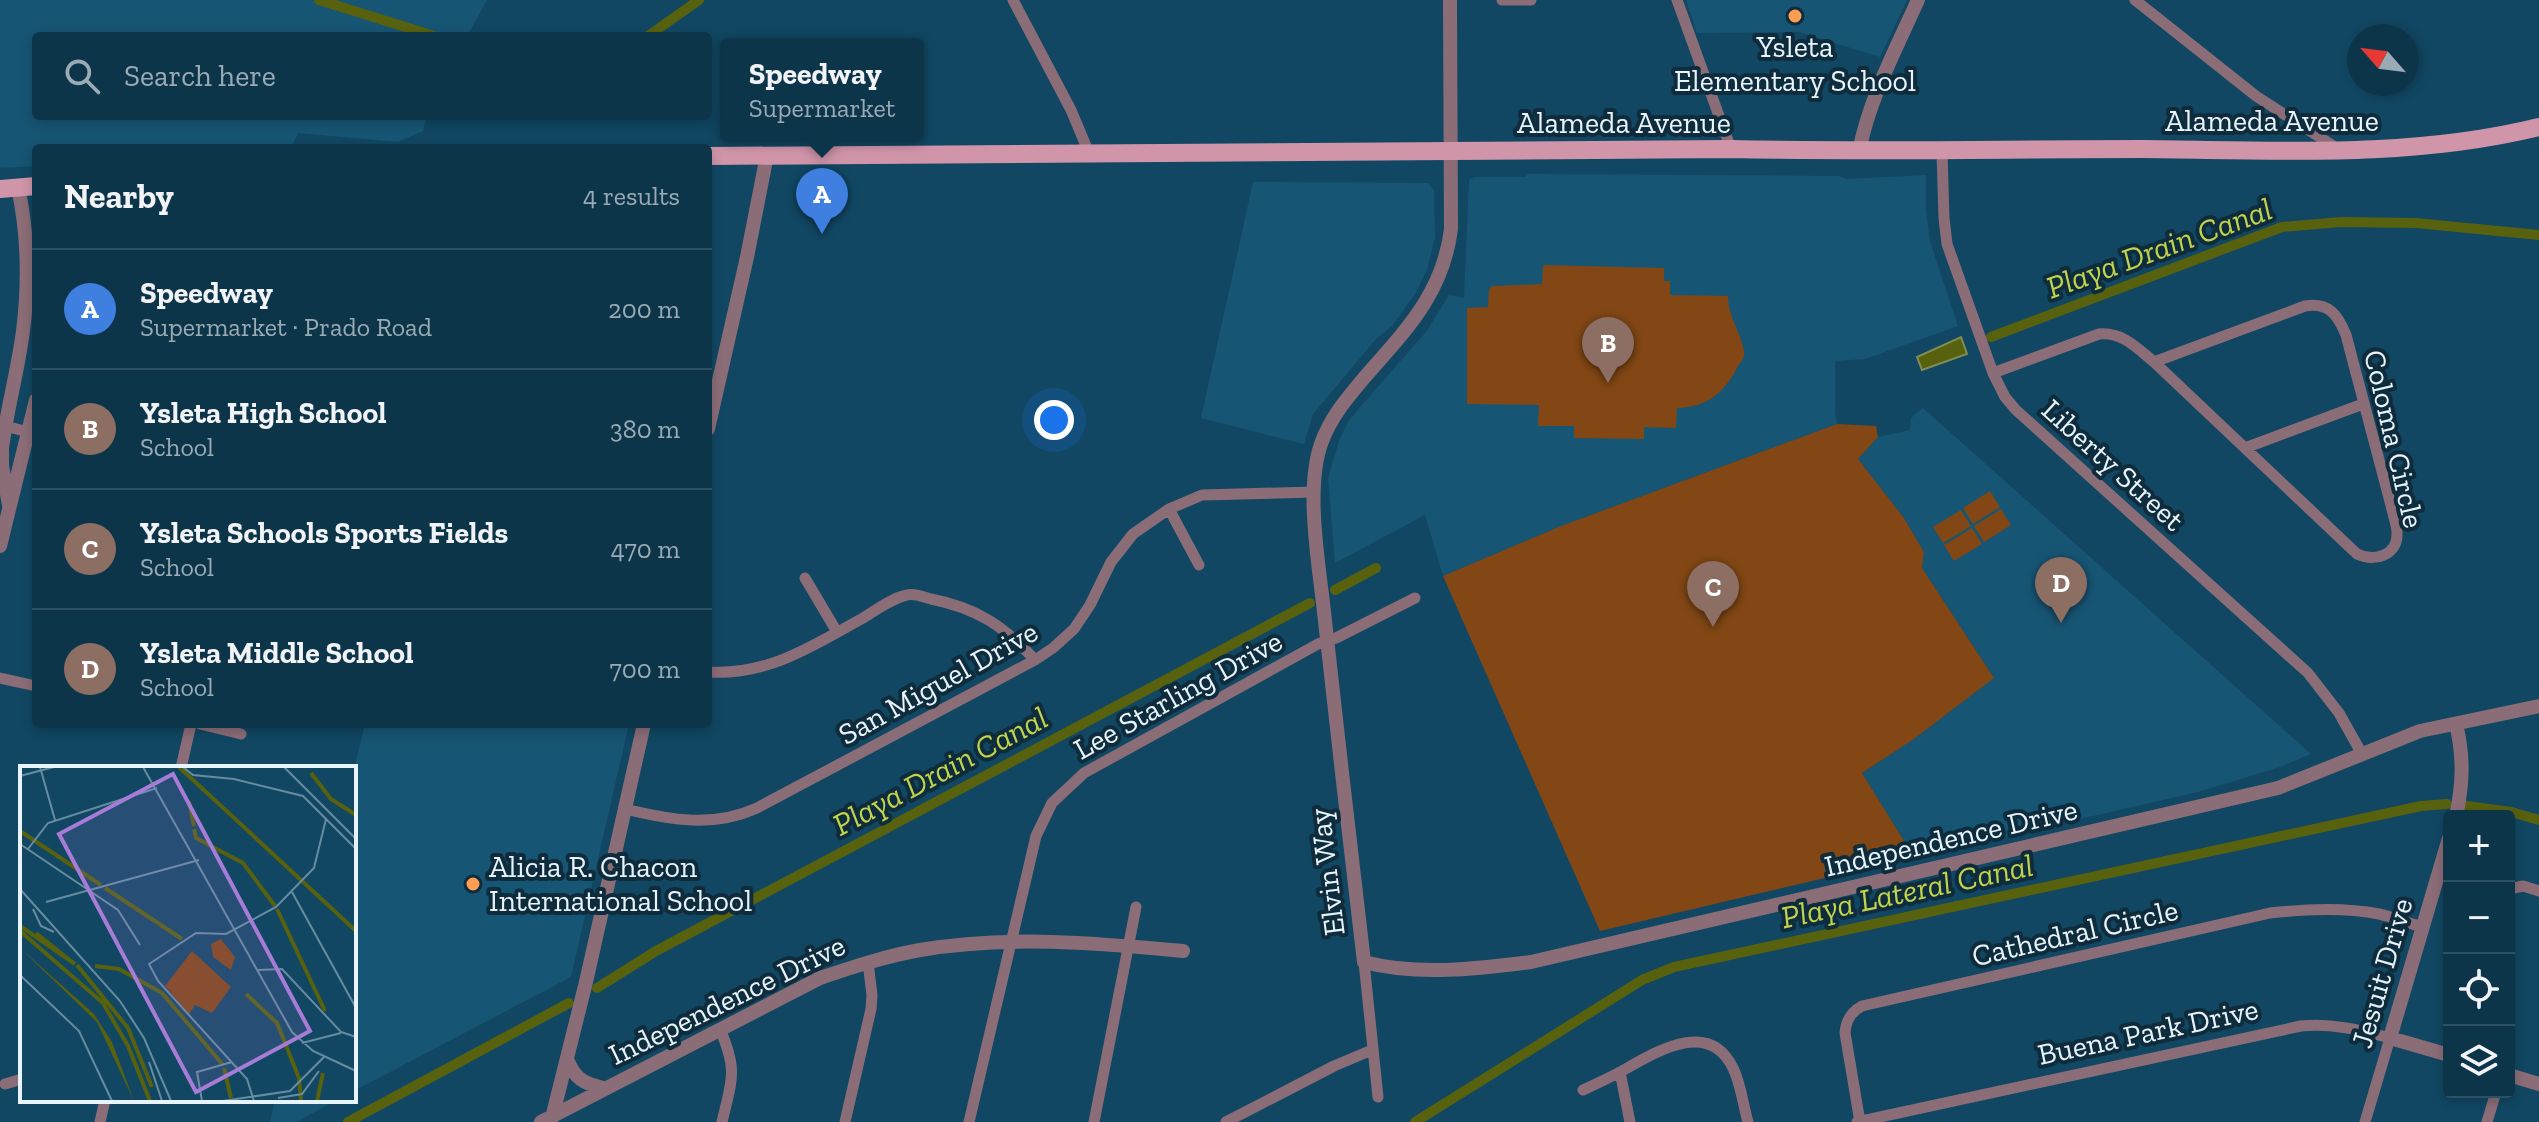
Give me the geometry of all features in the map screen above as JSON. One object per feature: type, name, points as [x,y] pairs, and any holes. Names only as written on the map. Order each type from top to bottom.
[{"type":"main road","name":"Alameda Avenue","points":[[712,156],[1731,149],[1859,152],[2338,150],[2420,147],[2539,127]]},
{"type":"street","points":[[1013,0],[1071,110],[1089,153]]},
{"type":"street","name":"Elvin Way","points":[[1378,1097],[1327,641],[1314,492],[1318,455],[1334,416],[1418,316],[1437,282],[1449,246],[1452,152],[1450,0]]},
{"type":"street","points":[[1502,0],[1531,0]]},
{"type":"street","points":[[1677,0],[1731,149]]},
{"type":"street","points":[[1859,152],[1863,128],[1873,101],[1918,0]]},
{"type":"street","points":[[2135,0],[2256,96],[2338,150]]},
{"type":"street","name":"Liberty Street","points":[[1942,152],[1947,244],[1993,373],[2005,397],[2308,673],[2339,713],[2362,754]]},
{"type":"street","points":[[712,411],[767,155]]},
{"type":"street","points":[[9,505],[2,466],[5,426],[23,332],[26,297],[26,222],[18,188]]},
{"type":"street","name":"Coloma Circle","points":[[1993,373],[2099,334],[2109,333],[2126,339],[2357,554],[2369,559],[2389,552],[2395,544],[2397,533],[2341,321],[2332,311],[2319,305],[2305,306],[2154,362]]},
{"type":"street","points":[[2245,448],[2363,404]]},
{"type":"street","points":[[0,546],[9,505],[32,433],[5,426]]},
{"type":"street","name":"San Miguel Drive","points":[[625,809],[681,820],[719,820],[742,815],[1053,648],[1074,629],[1120,548],[1140,528],[1169,509],[1202,495],[1314,492]]},
{"type":"street","points":[[1169,509],[1199,565]]},
{"type":"street","points":[[805,578],[837,632]]},
{"type":"street","points":[[712,672],[727,674],[771,665],[899,597],[915,595],[962,607],[994,622],[1035,660]]},
{"type":"street","name":"Lee Starling Drive","points":[[969,1122],[1036,836],[1052,803],[1084,773],[1327,641],[1415,598]]},
{"type":"street","points":[[0,678],[32,685]]},
{"type":"street","name":"Independence Drive","points":[[1364,962],[1450,970],[1531,962],[2264,791],[2310,777],[2420,731],[2539,706]]},
{"type":"street","points":[[2456,724],[2463,767],[2457,810]]},
{"type":"street","points":[[181,766],[190,728]]},
{"type":"street","points":[[216,728],[241,734]]},
{"type":"street","points":[[548,1119],[586,982],[643,728]]},
{"type":"street","name":"Jesuit Drive","points":[[2365,1122],[2443,858]]},
{"type":"street","points":[[2515,888],[2523,886],[2539,891]]},
{"type":"street","points":[[1094,1122],[1136,907]]},
{"type":"street","name":"Cathedral Circle","points":[[1859,1122],[1845,1033],[1853,1011],[1862,1006],[2270,913],[2325,909],[2358,911],[2422,927]]},
{"type":"street","name":"Independence Drive","points":[[548,1119],[820,978],[868,962],[924,949],[1009,942],[1183,951]]},
{"type":"street","points":[[845,1122],[871,1009],[868,962]]},
{"type":"street","name":"Buena Park Drive","points":[[1859,1122],[2301,1026],[2333,1025],[2443,1053]]},
{"type":"street","points":[[720,1029],[732,1056],[733,1076],[722,1122]]},
{"type":"street","points":[[1583,1090],[1651,1053],[1697,1040],[1719,1049],[1733,1069],[1748,1122]]},
{"type":"street","points":[[1226,1122],[1334,1066],[1372,1050]]},
{"type":"street","points":[[567,1059],[574,1076],[580,1081],[603,1088]]},
{"type":"street","points":[[1620,1072],[1630,1122]]},
{"type":"street","points":[[2515,1077],[2539,1084]]},
{"type":"street","points":[[5,1084],[20,1080]]},
{"type":"street","points":[[2487,1122],[2494,1098]]},
{"type":"street","points":[[100,1122],[105,1102]]},
{"type":"shaded area","points":[[0,0],[487,0],[469,32],[32,32],[32,120],[426,120],[423,131],[398,142],[298,133],[293,144],[32,144],[32,166],[0,168]]},
{"type":"shaded area","name":"Ysleta Elementary School","points":[[1686,0],[1907,0],[1880,57],[1799,32],[1697,33]]},
{"type":"shaded area","points":[[1528,174],[1840,176],[1846,179],[1926,175],[1930,241],[1958,326],[1865,359],[1835,361],[1837,424],[1561,526],[1443,576],[1425,515],[1335,563],[1328,478],[1340,438],[1348,422],[1426,332],[1449,295],[1464,298],[1469,180],[1474,177],[1525,177]]},
{"type":"shaded area","points":[[1253,182],[1428,183],[1434,190],[1435,238],[1427,270],[1415,294],[1392,326],[1377,338],[1313,414],[1304,444],[1201,418]]},
{"type":"shaded area","points":[[1543,265],[1664,268],[1664,281],[1670,281],[1670,295],[1728,296],[1744,351],[1743,358],[1720,392],[1697,405],[1677,408],[1676,428],[1644,427],[1644,439],[1574,438],[1574,426],[1538,426],[1539,405],[1467,404],[1467,308],[1488,307],[1492,286],[1542,284]]},
{"type":"shaded area","points":[[1961,337],[1967,354],[1922,370],[1917,357]]},
{"type":"shaded area","points":[[1923,408],[2311,754],[2280,767],[2198,792],[1914,857],[1862,773],[1914,739],[1994,678],[1922,568],[1924,552],[1904,518],[1858,459],[1878,437],[1910,430],[1911,418]]},
{"type":"shaded area","points":[[1837,424],[1876,426],[1878,437],[1858,459],[1904,518],[1924,552],[1922,568],[1994,678],[1914,739],[1862,773],[1914,857],[1600,931],[1443,576],[1561,526]]},
{"type":"shaded area","points":[[1990,491],[2000,507],[1973,524],[1963,508]]},
{"type":"shaded area","points":[[2001,509],[2011,525],[1984,542],[1974,526]]},
{"type":"shaded area","points":[[1961,510],[1971,526],[1943,543],[1933,527]]},
{"type":"shaded area","points":[[1972,528],[1982,544],[1954,561],[1944,545]]},
{"type":"shaded area","name":"Alicia R. Chacon International School","points":[[364,728],[628,728],[571,977],[356,1090],[356,766]]},
{"type":"shaded area","points":[[275,1102],[333,1102],[296,1122],[270,1122]]},
{"type":"waterway","points":[[319,0],[421,32]]},
{"type":"waterway","points":[[654,32],[699,0]]},
{"type":"waterway","name":"Playa Drain Canal","points":[[1991,337],[2282,227],[2341,222],[2416,223],[2539,235]]},
{"type":"waterway","name":"Playa Drain Canal","points":[[1335,590],[1376,568]]},
{"type":"waterway","name":"Playa Drain Canal","points":[[597,988],[656,951],[1310,603]]},
{"type":"waterway","name":"Playa Lateral Canal","points":[[1415,1122],[1642,980],[1674,967],[2421,806],[2447,804]]},
{"type":"waterway","name":"Playa Lateral Canal","points":[[2467,806],[2511,812],[2539,820]]},
{"type":"waterway","name":"Playa Drain Canal","points":[[348,1122],[569,1003]]},
{"type":"place","name":"Ysleta Elementary School","points":[[1795,16]]},
{"type":"place","name":"Speedway","points":[[822,234]]},
{"type":"place","name":"Ysleta High School","points":[[1608,383]]},
{"type":"place","name":"Ysleta Middle School","points":[[2061,623]]},
{"type":"place","name":"Ysleta Schools Sports Fields","points":[[1713,627]]},
{"type":"place","name":"Alicia R. Chacon International School","points":[[473,884]]}]
